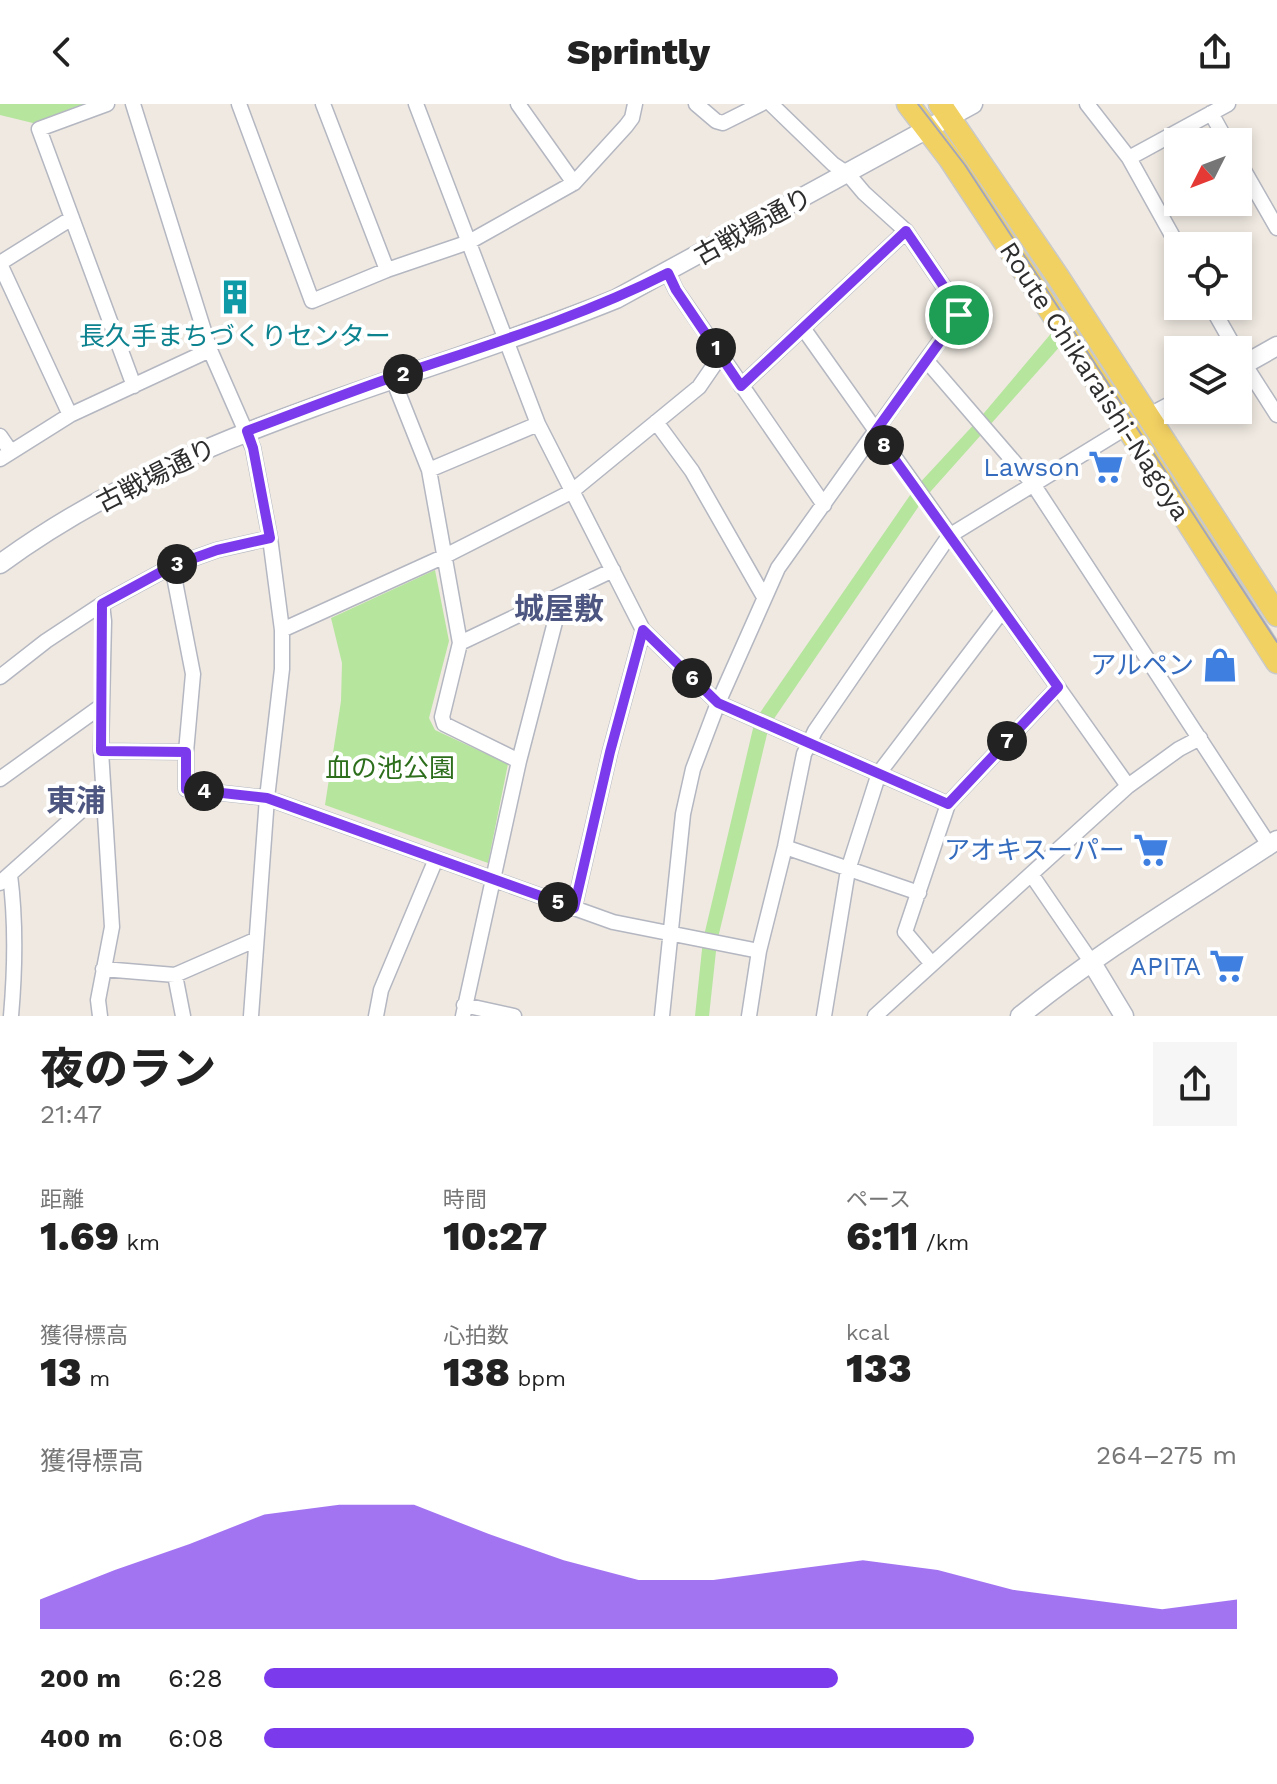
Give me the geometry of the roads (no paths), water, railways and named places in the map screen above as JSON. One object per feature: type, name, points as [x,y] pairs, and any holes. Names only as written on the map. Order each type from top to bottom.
[{"type":"main road","name":"Route Chikaraishi-Nagoya","points":[[908,104],[1127,427],[1277,662]]},
{"type":"main road","name":"Route Chikaraishi-Nagoya","points":[[945,111],[1277,615]]},
{"type":"street","points":[[107,104],[39,129],[134,386]]},
{"type":"street","points":[[133,104],[210,350],[253,448],[270,538],[282,630],[282,669],[267,798],[251,1016]]},
{"type":"street","points":[[239,104],[312,301],[387,270],[469,242],[574,183],[626,126],[632,118],[635,104]]},
{"type":"street","points":[[323,104],[387,270]]},
{"type":"street","points":[[416,104],[538,424],[643,630],[718,703],[948,804]]},
{"type":"street","points":[[518,104],[574,183]]},
{"type":"street","points":[[696,104],[723,123],[761,104]]},
{"type":"street","points":[[662,1016],[683,814],[693,769],[718,703],[778,568],[959,315],[959,309],[906,231],[771,104]]},
{"type":"street","name":"古戦場通り","points":[[0,564],[74,516],[190,455],[392,377],[616,299],[928,130],[945,111],[973,104]]},
{"type":"street","points":[[1087,104],[1129,158],[1170,232]]},
{"type":"street","points":[[1129,158],[1228,104]]},
{"type":"street","points":[[1211,113],[1219,128]]},
{"type":"street","points":[[1252,184],[1277,228]]},
{"type":"street","points":[[70,415],[0,264],[72,218]]},
{"type":"street","points":[[741,386],[906,231]]},
{"type":"street","points":[[668,273],[676,290],[824,505]]},
{"type":"street","points":[[803,328],[1128,786]]},
{"type":"street","points":[[1252,355],[1277,346]]},
{"type":"street","points":[[0,436],[5,456],[70,415],[210,350]]},
{"type":"street","points":[[282,630],[445,556],[571,492],[699,387],[721,355]]},
{"type":"street","points":[[926,360],[1033,484],[1200,738],[1273,842],[1212,880],[1020,1016]]},
{"type":"street","points":[[392,377],[429,470],[460,643],[442,717],[444,724],[519,761]]},
{"type":"street","points":[[1252,378],[1277,415]]},
{"type":"street","points":[[1148,418],[1164,409]]},
{"type":"street","points":[[656,422],[692,471],[764,597]]},
{"type":"street","points":[[429,470],[538,424]]},
{"type":"street","points":[[749,1016],[759,951],[809,743],[949,536],[1127,427]]},
{"type":"street","points":[[0,677],[46,641],[102,604],[172,566],[217,550],[270,538]]},
{"type":"street","points":[[172,566],[193,674],[186,789],[267,798],[613,922],[759,951]]},
{"type":"street","points":[[460,643],[613,570]]},
{"type":"street","points":[[514,1016],[464,1010],[519,761],[562,595]]},
{"type":"street","points":[[100,1016],[98,1000],[112,927],[101,751],[102,604]]},
{"type":"street","points":[[824,1016],[848,870],[879,773],[1002,611]]},
{"type":"street","points":[[574,908],[610,752],[643,630]]},
{"type":"street","points":[[932,964],[905,932],[948,804],[1058,687]]},
{"type":"street","points":[[2,771],[100,707]]},
{"type":"street","points":[[875,1016],[1128,786],[1179,749],[1200,738]]},
{"type":"street","points":[[101,751],[186,752]]},
{"type":"street","points":[[11,1016],[7,983],[12,894],[5,879],[103,791]]},
{"type":"street","points":[[785,847],[919,893]]},
{"type":"street","points":[[376,1016],[381,990],[436,859]]},
{"type":"street","points":[[1031,874],[1124,1016]]},
{"type":"street","points":[[103,969],[175,975],[255,940]]},
{"type":"street","points":[[175,975],[183,1016]]},
{"type":"tram line","points":[[918,104],[965,165],[1277,642]]},
{"type":"place","name":"長久手まちづくりセンター","points":[[235,297]]},
{"type":"place","name":"Lawson","points":[[1106,467]]},
{"type":"place","name":"アルペン","points":[[1220,665]]},
{"type":"place","name":"アオキスーパー","points":[[1151,850]]},
{"type":"place","name":"APITA","points":[[1227,966]]},
{"type":"district","name":"城屋敷","points":[[559,608]]},
{"type":"district","name":"東浦","points":[[76,800]]},
{"type":"park label","name":"血の池公園","points":[[390,768]]}]
